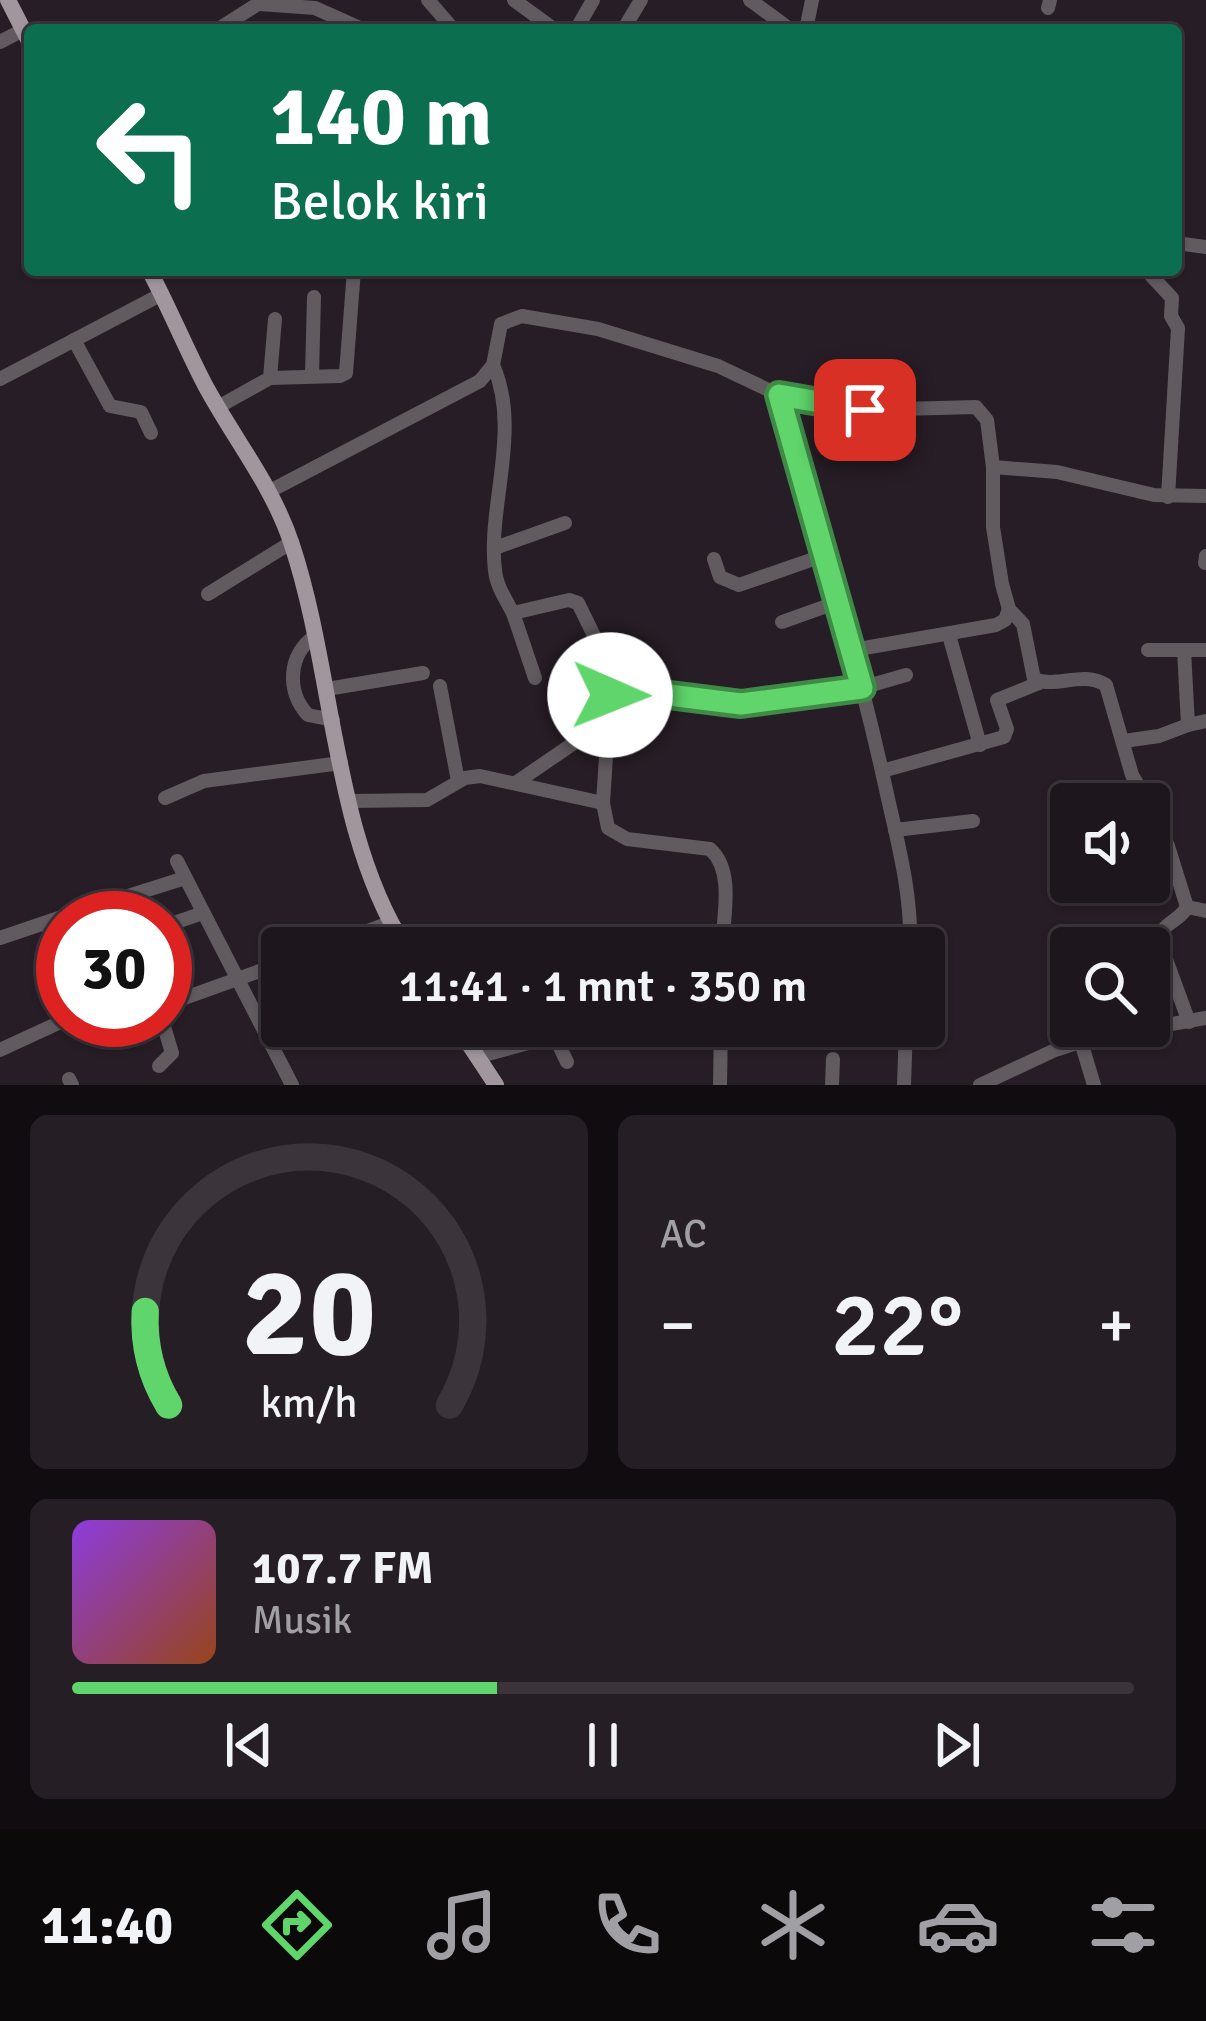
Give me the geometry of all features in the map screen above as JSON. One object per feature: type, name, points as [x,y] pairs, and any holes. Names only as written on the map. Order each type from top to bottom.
[{"type":"main road","points":[[8,0],[24,30]]},
{"type":"main road","points":[[152,276],[218,407],[270,491],[292,542],[350,802],[392,927]]},
{"type":"main road","points":[[471,1047],[496,1085]]},
{"type":"street","points":[[340,0],[349,23]]},
{"type":"street","points":[[428,0],[449,24]]},
{"type":"street","points":[[514,0],[547,24]]},
{"type":"street","points":[[750,0],[783,24]]},
{"type":"street","points":[[227,24],[262,2],[315,8],[349,23]]},
{"type":"street","points":[[218,407],[270,378],[340,376],[347,371],[354,276]]},
{"type":"street","points":[[1152,276],[1172,298],[1171,316],[1178,331],[1168,497]]},
{"type":"street","points":[[0,379],[162,294]]},
{"type":"street","points":[[312,375],[314,297]]},
{"type":"street","points":[[536,678],[496,579],[504,469],[500,382],[493,365],[501,324],[522,316],[637,340],[718,366],[779,395],[865,410],[976,407],[987,419],[995,544],[1009,609],[1023,624],[1033,676],[1039,682]]},
{"type":"street","points":[[270,378],[275,319]]},
{"type":"street","points":[[74,340],[110,406],[141,412],[151,433]]},
{"type":"street","points":[[270,491],[472,385],[493,365]]},
{"type":"street","points":[[779,395],[853,650],[910,897],[910,927]]},
{"type":"street","points":[[992,467],[1057,472],[1168,497],[1206,496]]},
{"type":"street","points":[[495,548],[565,524]]},
{"type":"street","points":[[208,594],[292,542]]},
{"type":"street","points":[[713,559],[720,577],[739,585],[825,555]]},
{"type":"street","points":[[513,613],[577,602],[604,650],[610,695],[603,803],[608,828],[621,838],[710,849],[719,857],[724,877],[723,927]]},
{"type":"street","points":[[782,622],[838,602]]},
{"type":"street","points":[[853,650],[999,624],[1009,609]]},
{"type":"street","points":[[949,635],[980,745]]},
{"type":"street","points":[[315,636],[297,650],[293,660],[301,707],[316,718],[333,720]]},
{"type":"street","points":[[1148,650],[1206,650]]},
{"type":"street","points":[[1184,650],[1188,724]]},
{"type":"street","points":[[327,689],[423,673]]},
{"type":"street","points":[[610,695],[653,693],[741,704],[862,688],[906,675]]},
{"type":"street","points":[[882,771],[1007,734],[997,700],[1039,682],[1084,677],[1104,683],[1137,783]]},
{"type":"street","points":[[440,686],[458,781]]},
{"type":"street","points":[[517,782],[609,719]]},
{"type":"street","points":[[1124,741],[1206,721]]},
{"type":"street","points":[[165,798],[204,781],[341,763]]},
{"type":"street","points":[[350,802],[427,800],[458,781],[489,776],[603,803]]},
{"type":"street","points":[[895,830],[973,821]]},
{"type":"street","points":[[1170,852],[1187,907]]},
{"type":"street","points":[[176,861],[292,1085]]},
{"type":"street","points":[[145,891],[185,878]]},
{"type":"street","points":[[1187,907],[1206,911]]},
{"type":"street","points":[[1187,907],[1160,932],[1160,943],[1189,1022]]},
{"type":"street","points":[[192,917],[202,914]]},
{"type":"street","points":[[378,927],[389,923]]},
{"type":"street","points":[[0,938],[36,926]]},
{"type":"street","points":[[192,995],[261,971]]},
{"type":"street","points":[[1170,1024],[1206,1018]]},
{"type":"street","points":[[0,1050],[36,1033]]},
{"type":"street","points":[[477,1057],[551,1037],[567,1062]]},
{"type":"street","points":[[159,1066],[169,1061],[172,1047]]},
{"type":"street","points":[[720,1085],[721,1047]]},
{"type":"street","points":[[904,1085],[905,1047]]},
{"type":"street","points":[[980,1085],[1062,1047]]},
{"type":"street","points":[[1083,1047],[1094,1085]]},
{"type":"street","points":[[832,1085],[833,1059]]},
{"type":"route","points":[[610,695],[653,693],[741,704],[862,688],[779,395],[865,410]]}]
